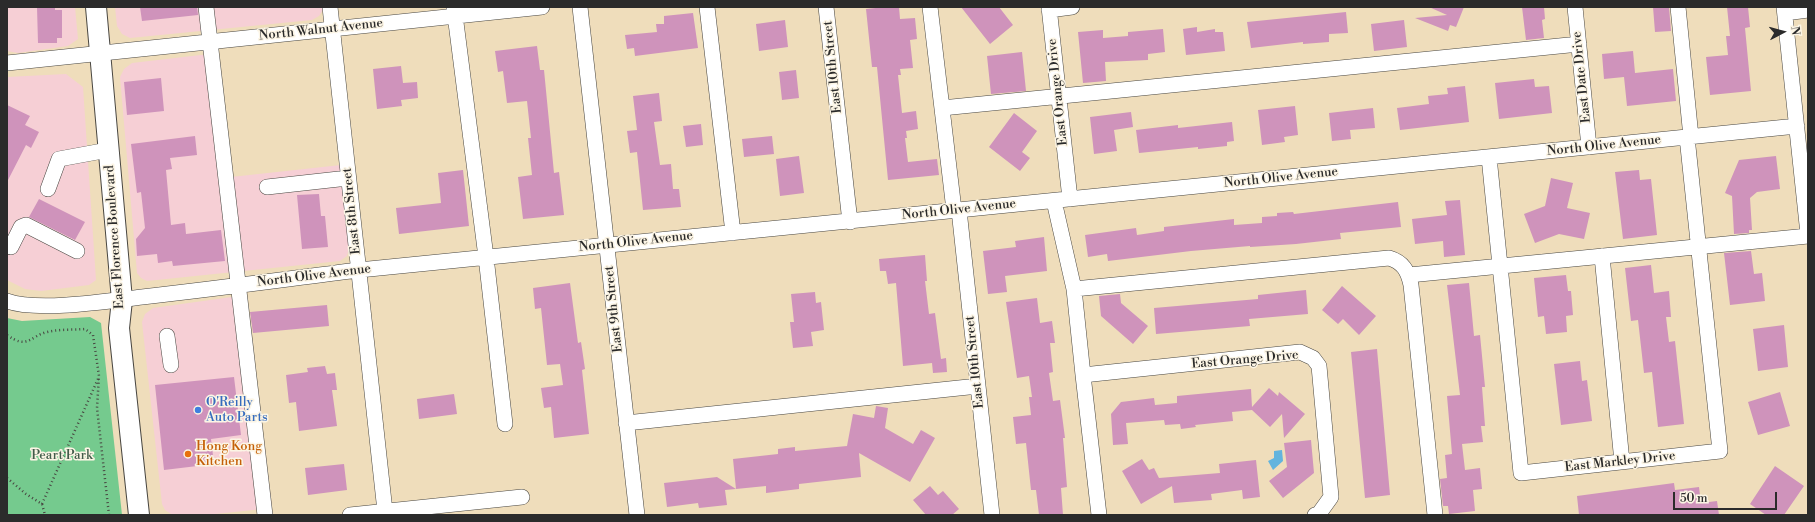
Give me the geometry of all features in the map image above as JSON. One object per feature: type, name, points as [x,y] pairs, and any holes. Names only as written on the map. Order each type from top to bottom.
[{"type":"main road","name":"East Florence Boulevard","points":[[96,7],[122,300],[119,323],[120,335],[139,515]]},
{"type":"street","points":[[206,7],[265,515]]},
{"type":"street","name":"East 8th Street","points":[[330,7],[385,511]]},
{"type":"street","name":"North Walnut Avenue","points":[[7,63],[332,29],[455,12],[542,7]]},
{"type":"street","name":"East 9th Street","points":[[580,7],[637,515]]},
{"type":"street","points":[[707,7],[733,233]]},
{"type":"street","name":"East 10th Street","points":[[826,7],[850,222]]},
{"type":"street","name":"East 10th Street","points":[[930,7],[978,386],[992,515]]},
{"type":"street","points":[[1048,8],[1072,7]]},
{"type":"street","name":"East Date Drive","points":[[1575,7],[1589,147]]},
{"type":"street","name":"East Markley Drive","points":[[1489,157],[1521,473],[1720,451],[1699,246],[1678,7]]},
{"type":"street","name":"East Orange Drive","points":[[1048,8],[1070,199]]},
{"type":"street","points":[[1409,276],[1808,235],[1805,173],[1797,126],[1785,10],[1808,10]]},
{"type":"street","points":[[455,12],[486,257],[505,424]]},
{"type":"street","points":[[942,108],[1579,44]]},
{"type":"street","name":"North Olive Avenue","points":[[7,301],[15,304],[51,305],[122,300],[359,270],[1797,126]]},
{"type":"street","points":[[48,189],[59,159],[108,150]]},
{"type":"street","points":[[267,187],[348,178]]},
{"type":"street","points":[[1054,201],[1074,289],[1099,515]]},
{"type":"street","points":[[11,247],[21,227],[26,225],[77,251]]},
{"type":"street","points":[[1602,256],[1622,462]]},
{"type":"street","points":[[1074,289],[1389,258],[1397,260],[1404,266],[1409,276],[1435,515]]},
{"type":"street","points":[[167,336],[171,365]]},
{"type":"street","name":"East Orange Drive","points":[[1083,375],[1300,352],[1312,358],[1319,366],[1331,497],[1318,515],[1315,515]]},
{"type":"street","points":[[626,423],[978,386]]},
{"type":"street","points":[[350,515],[516,498]]},
{"type":"path","points":[[7,335],[12,339],[27,342],[46,332],[85,329],[95,339],[98,376],[97,408],[109,515]]},
{"type":"path","points":[[42,504],[98,376]]},
{"type":"path","points":[[7,478],[26,494],[42,504],[46,515]]},
{"type":"shaded area","points":[[7,7],[75,7],[78,39],[68,46],[18,53],[7,51]]},
{"type":"shaded area","points":[[115,7],[323,7],[323,10],[319,16],[312,20],[130,38],[122,34],[117,26]]},
{"type":"shaded area","points":[[218,53],[231,177],[341,165],[349,248],[347,256],[340,261],[147,281],[141,278],[137,273],[120,77],[124,69],[132,63]]},
{"type":"shaded area","points":[[66,74],[83,87],[96,280],[89,285],[41,291],[25,289],[7,280],[7,77]]},
{"type":"shaded area","points":[[246,295],[272,508],[206,515],[171,514],[165,510],[162,504],[142,322],[145,314],[153,308]]},
{"type":"green space","name":"Peart Park","points":[[90,317],[101,323],[122,515],[7,515],[7,318],[22,321]]},
{"type":"water","points":[[1282,450],[1283,461],[1273,470],[1268,461],[1274,458],[1274,451]]},
{"type":"building","points":[[37,7],[55,7],[55,10],[62,10],[62,38],[57,38],[57,43],[38,43]]},
{"type":"building","points":[[140,7],[197,7],[198,15],[142,21]]},
{"type":"building","points":[[899,7],[900,19],[915,18],[917,39],[910,40],[913,68],[900,69],[901,75],[898,75],[902,113],[916,111],[918,129],[906,131],[907,138],[905,138],[908,162],[937,159],[939,175],[888,180],[877,67],[872,67],[866,9]]},
{"type":"building","points":[[961,7],[999,7],[1013,25],[990,44]]},
{"type":"building","points":[[1429,7],[1464,7],[1456,27],[1450,25],[1448,31],[1415,18],[1447,15]]},
{"type":"building","points":[[1522,7],[1544,7],[1545,19],[1542,20],[1544,38],[1526,40]]},
{"type":"building","points":[[1653,7],[1669,7],[1671,31],[1655,32]]},
{"type":"building","points":[[1727,7],[1748,7],[1750,27],[1745,28],[1751,91],[1710,95],[1706,57],[1728,55],[1726,36],[1730,36]]},
{"type":"building","points":[[1346,12],[1348,33],[1329,34],[1329,42],[1303,44],[1303,42],[1251,48],[1247,22]]},
{"type":"building","points":[[693,13],[698,48],[635,56],[634,48],[627,49],[625,35],[657,32],[656,24],[664,24],[664,16]]},
{"type":"building","points":[[785,20],[788,47],[759,51],[756,24]]},
{"type":"building","points":[[1404,20],[1407,47],[1374,51],[1371,24]]},
{"type":"building","points":[[1197,27],[1197,32],[1215,29],[1215,32],[1223,32],[1225,51],[1186,55],[1183,29]]},
{"type":"building","points":[[1163,29],[1165,52],[1148,54],[1148,60],[1105,62],[1106,81],[1083,83],[1078,32],[1103,30],[1103,38],[1128,36],[1128,32]]},
{"type":"building","points":[[537,46],[540,70],[544,70],[554,173],[559,172],[564,215],[523,219],[518,177],[532,175],[528,138],[531,138],[527,101],[507,103],[503,71],[498,72],[495,51]]},
{"type":"building","points":[[1633,51],[1635,73],[1673,69],[1676,101],[1627,106],[1624,77],[1604,79],[1602,54]]},
{"type":"building","points":[[1022,52],[1026,91],[991,94],[987,56]]},
{"type":"building","points":[[401,66],[403,83],[417,82],[418,98],[401,100],[402,106],[377,109],[373,69]]},
{"type":"building","points":[[796,70],[799,98],[782,100],[779,72]]},
{"type":"building","points":[[161,78],[164,111],[127,115],[124,82]]},
{"type":"building","points":[[1534,79],[1535,87],[1549,86],[1552,113],[1499,119],[1495,83]]},
{"type":"building","points":[[1465,86],[1469,122],[1400,130],[1397,108],[1429,104],[1428,96],[1448,94],[1447,88]]},
{"type":"building","points":[[659,93],[662,121],[654,122],[660,165],[671,164],[673,189],[679,189],[681,207],[643,210],[637,152],[630,153],[627,131],[637,130],[633,96]]},
{"type":"building","points":[[7,105],[30,116],[25,125],[39,132],[31,148],[26,145],[7,182]]},
{"type":"building","points":[[1295,106],[1298,135],[1284,137],[1285,142],[1262,145],[1258,110]]},
{"type":"building","points":[[1373,108],[1375,128],[1350,130],[1351,139],[1332,141],[1329,113]]},
{"type":"building","points":[[1131,112],[1133,127],[1114,130],[1117,151],[1094,154],[1090,117]]},
{"type":"building","points":[[1014,113],[1037,131],[1022,152],[1030,158],[1020,171],[989,147]]},
{"type":"building","points":[[1232,122],[1234,141],[1227,142],[1227,146],[1198,149],[1198,147],[1139,153],[1136,130],[1178,125],[1178,128]]},
{"type":"building","points":[[701,124],[703,145],[686,147],[683,126]]},
{"type":"building","points":[[195,136],[197,155],[170,158],[172,169],[166,170],[171,225],[185,223],[186,234],[221,230],[225,261],[173,266],[172,261],[158,263],[157,254],[137,256],[136,239],[145,228],[141,192],[137,193],[131,144]]},
{"type":"building","points":[[772,136],[774,154],[744,157],[742,139]]},
{"type":"building","points":[[799,156],[804,193],[780,196],[776,159]]},
{"type":"building","points":[[1776,156],[1780,189],[1757,192],[1750,198],[1752,230],[1749,230],[1749,233],[1734,234],[1732,196],[1725,193],[1739,160]]},
{"type":"building","points":[[463,170],[469,226],[399,234],[396,208],[441,203],[438,173]]},
{"type":"building","points":[[1639,170],[1640,180],[1651,179],[1657,235],[1623,239],[1615,172]]},
{"type":"building","points":[[1551,178],[1573,183],[1567,208],[1590,213],[1584,239],[1559,234],[1535,243],[1524,214],[1545,206]]},
{"type":"building","points":[[319,194],[321,216],[325,216],[328,247],[302,249],[297,195]]},
{"type":"building","points":[[39,199],[85,222],[75,240],[29,217]]},
{"type":"building","points":[[1460,200],[1465,255],[1444,257],[1443,241],[1415,244],[1412,219],[1447,215],[1445,201]]},
{"type":"building","points":[[1398,202],[1401,227],[1340,233],[1341,239],[1296,244],[1191,251],[1108,261],[1107,254],[1088,257],[1085,235],[1136,228],[1137,235],[1164,231],[1164,227],[1234,219],[1234,225],[1262,223],[1262,217],[1277,216],[1277,213],[1293,212],[1294,214]]},
{"type":"building","points":[[1044,237],[1047,271],[1005,276],[1007,292],[988,294],[983,251],[1016,247],[1015,241]]},
{"type":"building","points":[[1751,251],[1754,274],[1762,273],[1765,301],[1730,305],[1724,253]]},
{"type":"building","points":[[925,255],[927,281],[925,281],[929,314],[935,313],[941,359],[946,358],[947,372],[933,373],[932,363],[903,366],[896,283],[888,284],[886,271],[880,271],[879,259]]},
{"type":"building","points":[[1651,265],[1654,293],[1669,291],[1671,317],[1666,317],[1669,342],[1675,341],[1684,424],[1658,427],[1652,372],[1644,373],[1638,320],[1631,321],[1625,268]]},
{"type":"building","points":[[1566,275],[1568,291],[1571,291],[1573,315],[1566,316],[1567,332],[1546,334],[1544,316],[1538,317],[1534,278]]},
{"type":"building","points":[[570,283],[578,343],[581,342],[585,369],[582,370],[589,434],[554,438],[551,407],[544,408],[541,388],[563,385],[560,364],[547,365],[541,308],[535,309],[533,288]]},
{"type":"building","points":[[1469,283],[1474,336],[1480,335],[1485,387],[1482,387],[1485,426],[1481,426],[1483,442],[1462,444],[1465,470],[1480,468],[1482,489],[1473,490],[1475,511],[1449,514],[1448,506],[1443,506],[1440,479],[1447,478],[1445,455],[1452,454],[1447,396],[1460,395],[1447,285]]},
{"type":"building","points":[[1342,286],[1376,316],[1359,335],[1343,319],[1338,324],[1322,310]]},
{"type":"building","points":[[1306,290],[1308,314],[1249,319],[1250,326],[1156,334],[1154,308],[1258,299],[1258,295]]},
{"type":"building","points":[[815,292],[816,303],[821,302],[824,330],[811,332],[813,346],[793,348],[790,322],[794,322],[791,294]]},
{"type":"building","points":[[1120,294],[1121,303],[1148,326],[1133,344],[1101,316],[1099,296]]},
{"type":"building","points":[[1037,298],[1040,323],[1052,321],[1055,343],[1050,343],[1053,372],[1049,373],[1053,401],[1060,400],[1065,438],[1063,438],[1067,487],[1061,488],[1063,515],[1039,515],[1036,490],[1031,490],[1026,443],[1016,444],[1013,417],[1031,415],[1029,397],[1032,397],[1029,376],[1017,378],[1006,302]]},
{"type":"building","points":[[327,305],[329,326],[253,333],[250,312]]},
{"type":"building","points":[[1784,325],[1788,367],[1758,371],[1753,329]]},
{"type":"building","points":[[1377,349],[1390,495],[1365,498],[1351,352]]},
{"type":"building","points":[[1580,361],[1582,381],[1587,380],[1592,421],[1561,425],[1554,364]]},
{"type":"building","points":[[325,366],[327,374],[335,373],[337,390],[332,390],[337,426],[299,431],[296,402],[289,403],[286,375],[308,372],[307,368]]},
{"type":"building","name":"O'Reilly Auto Parts","points":[[234,377],[241,435],[211,439],[214,464],[164,470],[155,385]]},
{"type":"building","points":[[1269,388],[1278,396],[1279,392],[1305,414],[1284,438],[1282,414],[1270,427],[1252,410],[1232,412],[1233,421],[1195,425],[1196,427],[1181,429],[1180,424],[1165,425],[1164,420],[1126,423],[1128,444],[1113,445],[1111,414],[1121,402],[1154,398],[1155,405],[1177,403],[1177,396],[1251,389],[1252,407]]},
{"type":"building","points":[[1780,392],[1790,426],[1758,435],[1748,402]]},
{"type":"building","points":[[454,394],[457,414],[419,419],[417,399]]},
{"type":"building","points":[[876,406],[888,408],[885,428],[913,444],[921,430],[935,438],[910,482],[859,453],[861,477],[799,484],[799,489],[766,493],[766,486],[736,489],[733,459],[778,454],[778,449],[795,447],[795,451],[847,446],[853,414],[874,418]]},
{"type":"building","points":[[1311,440],[1314,473],[1283,498],[1269,481],[1287,467],[1284,443]]},
{"type":"building","points":[[1142,459],[1149,470],[1154,468],[1159,478],[1220,473],[1219,464],[1256,460],[1260,497],[1243,499],[1242,490],[1211,494],[1212,500],[1174,503],[1172,486],[1141,504],[1122,471]]},
{"type":"building","points":[[344,464],[347,490],[308,495],[305,468]]},
{"type":"building","points":[[1775,466],[1804,486],[1784,515],[1766,515],[1750,504]]},
{"type":"building","points":[[717,477],[736,489],[725,490],[727,505],[699,508],[698,503],[667,507],[664,483]]},
{"type":"building","points":[[1674,483],[1675,490],[1699,487],[1701,503],[1717,501],[1719,515],[1579,515],[1577,496]]},
{"type":"building","points":[[930,486],[938,495],[943,491],[959,509],[952,515],[926,515],[913,500]]},
{"type":"place","name":"O'Reilly Auto Parts","points":[[198,410]]},
{"type":"place","name":"Hong Kong Kitchen","points":[[188,454]]}]
